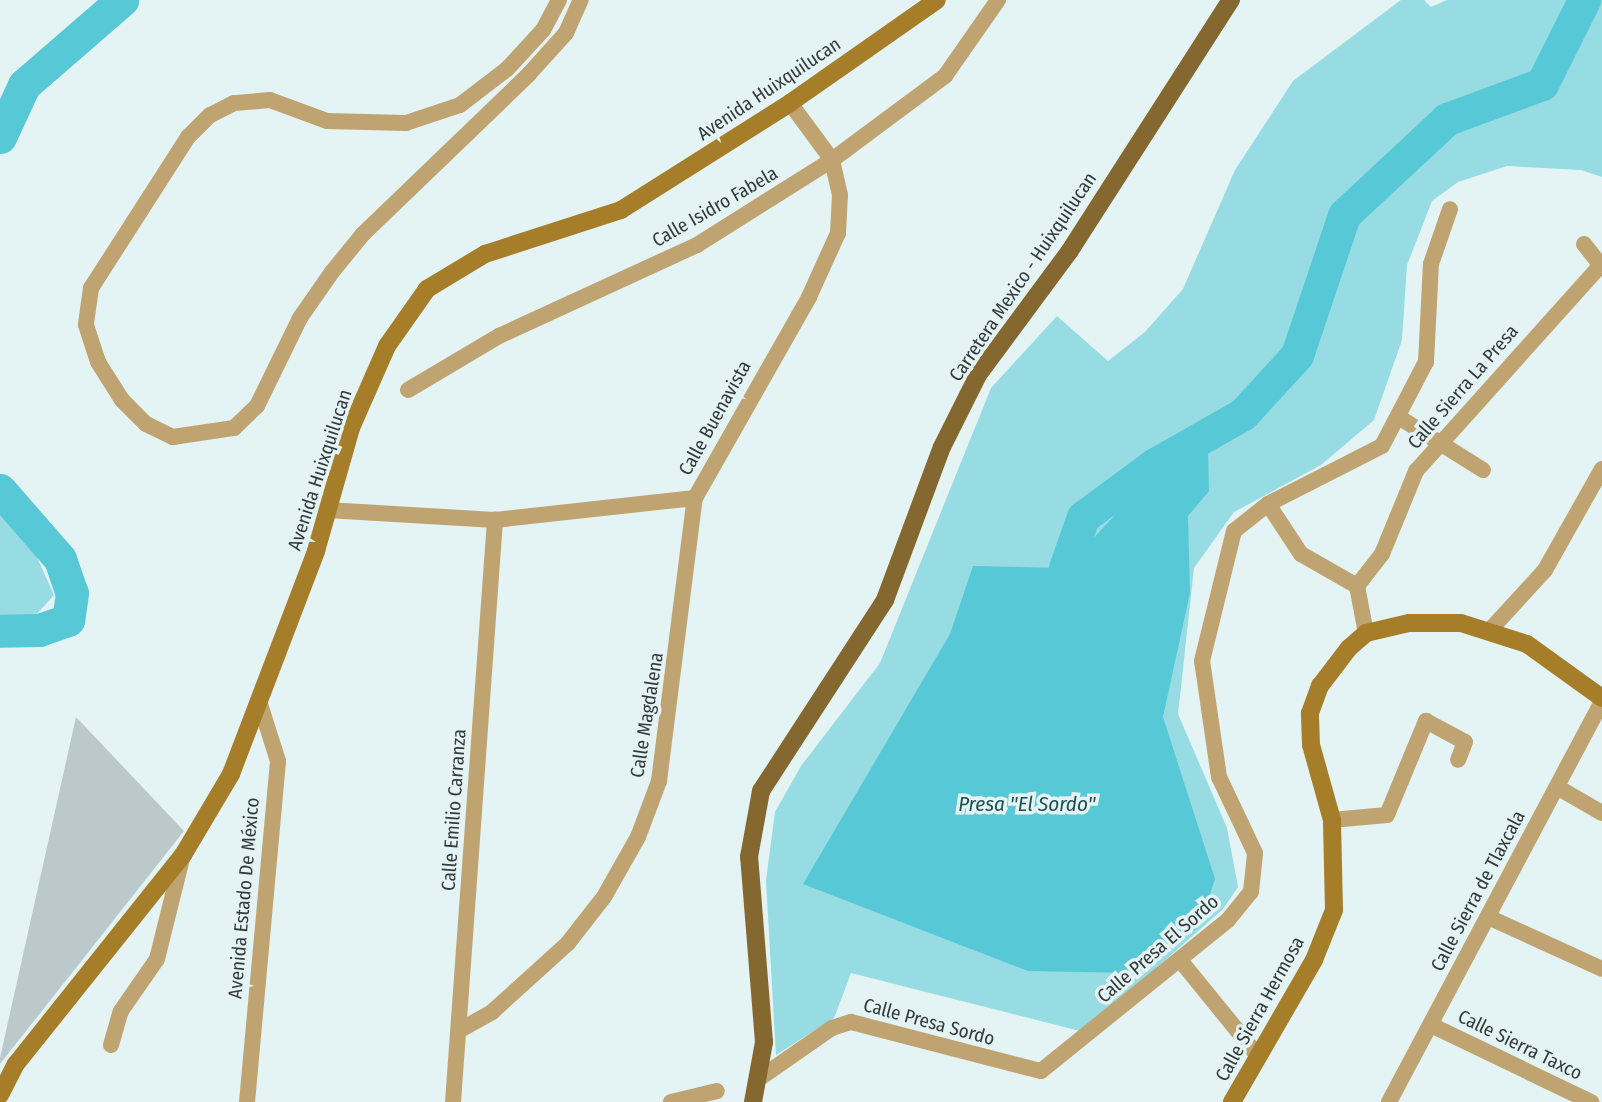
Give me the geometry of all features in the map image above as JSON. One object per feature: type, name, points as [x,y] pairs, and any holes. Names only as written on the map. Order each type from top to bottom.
[{"type":"main road","name":"Carretera Mexico - Huixquilucan","points":[[753,1102],[760,1078],[763,1000],[749,857],[761,791],[885,600],[942,447],[978,376],[1069,252],[1231,0]]},
{"type":"street","points":[[559,0],[543,30],[507,69],[460,105],[417,119],[364,125],[327,121],[270,100],[233,103],[211,115],[188,137],[91,288],[86,325],[98,362],[122,400],[146,424],[173,437],[234,428],[257,406],[300,318],[332,272],[363,234],[529,74],[566,33],[581,0]]},
{"type":"street","name":"Avenida Huixquilucan","points":[[0,1095],[16,1064],[183,855],[232,774],[327,510],[351,428],[387,346],[428,289],[485,254],[621,210],[790,103],[937,0]]},
{"type":"street","name":"Calle Isidro Fabela","points":[[408,390],[499,336],[697,245],[832,160],[945,76],[998,0]]},
{"type":"street","name":"Calle Buenavista","points":[[327,510],[495,520],[695,498],[808,297],[838,233],[841,195],[832,160],[790,103]]},
{"type":"street","name":"Calle Presa El Sordo","points":[[1059,1062],[1228,920],[1251,892],[1255,853],[1219,777],[1202,661],[1234,531],[1268,504],[1382,446],[1400,418],[1426,362],[1431,264],[1450,209]]},
{"type":"street","points":[[1584,244],[1601,265]]},
{"type":"street","name":"Calle Sierra La Presa","points":[[1357,586],[1382,554],[1416,471],[1601,265]]},
{"type":"street","points":[[1400,418],[1439,446],[1483,470]]},
{"type":"street","points":[[1491,629],[1545,570],[1602,469]]},
{"type":"street","name":"Calle Magdalena","points":[[460,1030],[492,1013],[568,943],[604,897],[638,837],[659,781],[673,704],[695,498]]},
{"type":"street","points":[[1268,504],[1301,554],[1357,586],[1366,633],[1438,620],[1491,629],[1551,658],[1602,699]]},
{"type":"street","name":"Calle Emilio Carranza","points":[[453,1102],[495,520]]},
{"type":"street","name":"Calle Sierra Hermosa","points":[[1232,1102],[1314,960],[1334,910],[1332,820],[1311,745],[1310,713],[1331,668],[1366,633]]},
{"type":"street","name":"Calle Sierra de Tlaxcala","points":[[1389,1102],[1602,699]]},
{"type":"street","name":"Avenida Estado De México","points":[[247,1102],[278,761],[258,701]]},
{"type":"street","points":[[1332,820],[1387,815],[1426,721],[1465,742],[1458,760]]},
{"type":"street","points":[[1557,787],[1602,813]]},
{"type":"street","points":[[111,1045],[121,1011],[158,960],[183,855]]},
{"type":"street","points":[[1488,917],[1602,969]]},
{"type":"street","points":[[1180,960],[1258,1056]]},
{"type":"street","name":"Calle Presa Sordo","points":[[760,1078],[832,1028],[851,1022],[1031,1072],[1059,1062]]},
{"type":"street","name":"Calle Sierra Taxco","points":[[1431,1025],[1591,1102]]},
{"type":"street","points":[[1551,1102],[1558,1087]]},
{"type":"street","points":[[671,1102],[717,1091]]},
{"type":"shaded area","points":[[1401,0],[1424,0],[1431,7],[1447,0],[1602,0],[1602,177],[1581,170],[1507,166],[1458,182],[1432,201],[1407,265],[1402,340],[1374,420],[1321,465],[1234,512],[1194,568],[1178,714],[1227,828],[1238,887],[1223,909],[1084,1032],[851,973],[834,1018],[776,1055],[766,881],[775,812],[801,766],[880,663],[991,388],[1057,316],[1108,361],[1145,332],[1183,289],[1235,170],[1293,81]]},
{"type":"shaded area","points":[[0,509],[35,553],[54,595],[34,617],[0,616]]},
{"type":"water","name":"Presa \"El Sordo\"","points":[[1208,449],[1209,491],[1188,516],[1190,593],[1163,717],[1215,879],[1199,927],[1132,973],[1028,971],[803,884],[950,634],[973,566],[1065,568],[1135,494]]},
{"type":"building","points":[[76,717],[184,831],[0,1064],[0,1058]]},
{"type":"waterway","points":[[0,137],[24,85],[122,0]]},
{"type":"waterway","points":[[1065,568],[1083,517],[1155,464],[1243,414],[1297,355],[1344,215],[1447,119],[1542,84],[1584,0]]},
{"type":"waterway","points":[[0,490],[60,559],[72,593],[68,620],[39,630],[0,631]]}]
